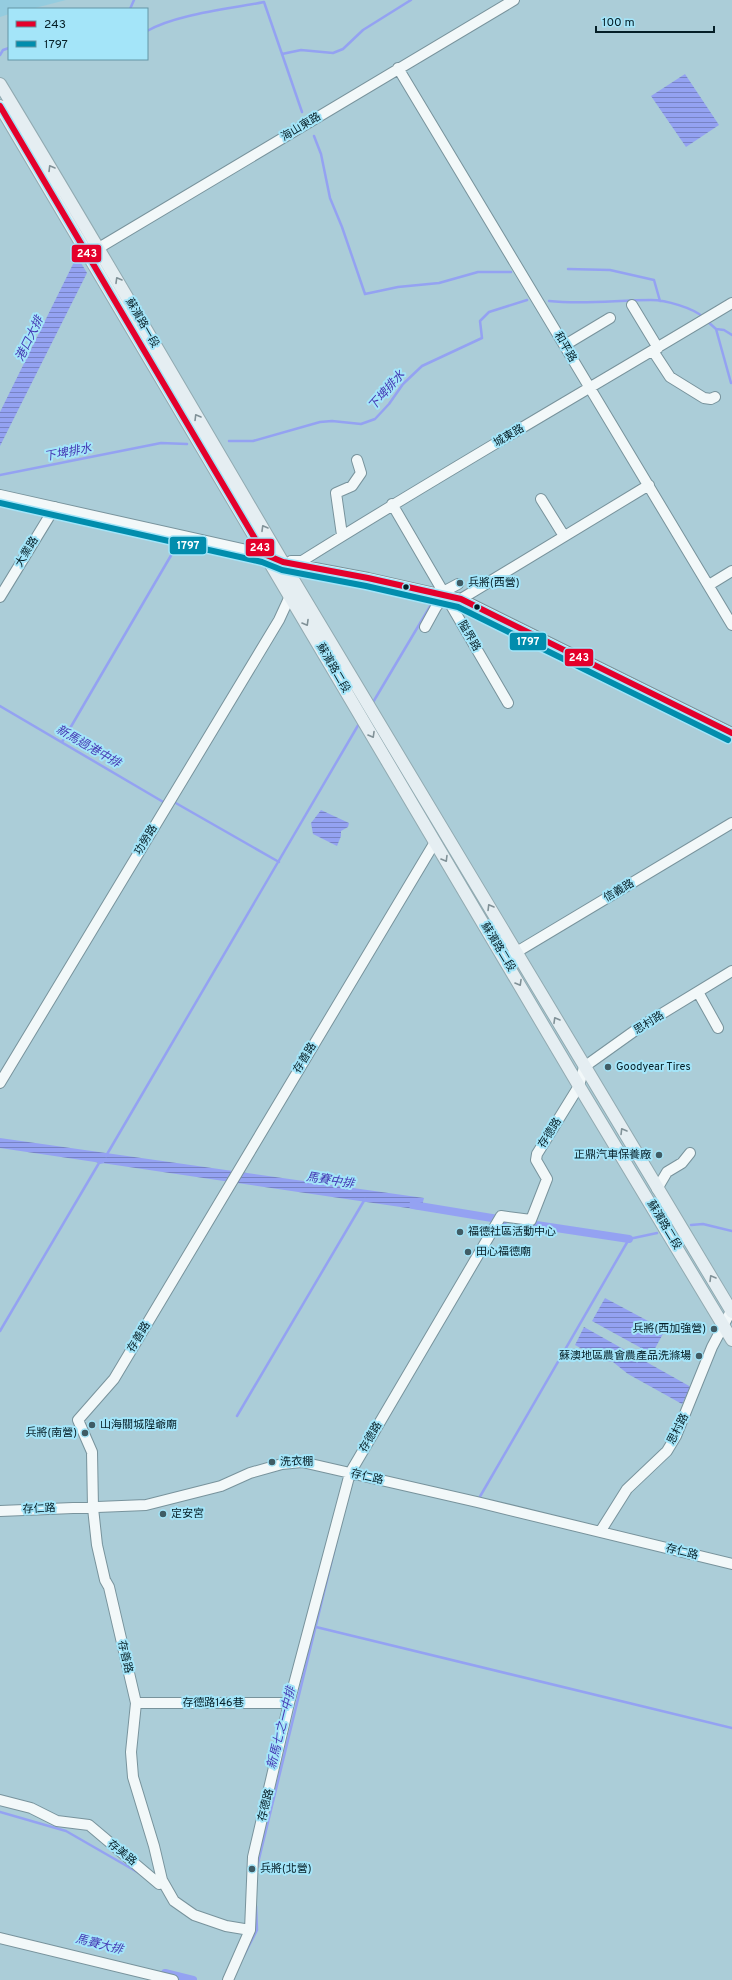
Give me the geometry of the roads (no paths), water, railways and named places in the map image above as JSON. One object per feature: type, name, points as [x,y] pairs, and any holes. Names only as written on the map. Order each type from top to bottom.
[{"type":"main road","name":"蘇濱路一段","points":[[0,84],[100,248],[176,394],[264,554]]},
{"type":"main road","name":"蘇濱路一段","points":[[0,106],[88,254],[283,562]]},
{"type":"main road","name":"蘇濱路二段","points":[[264,554],[579,1086],[667,1230],[722,1326],[732,1340]]},
{"type":"main road","name":"蘇濱路二段","points":[[283,562],[657,1189],[732,1311]]},
{"type":"street","name":"海山東路","points":[[88,254],[514,0]]},
{"type":"street","name":"和平路","points":[[398,68],[565,345],[589,389],[709,585],[732,626]]},
{"type":"street","name":"城東路","points":[[283,562],[302,560],[392,504],[589,389],[732,303]]},
{"type":"street","points":[[632,305],[670,377],[704,398],[711,399],[714,397]]},
{"type":"street","points":[[565,345],[610,318]]},
{"type":"street","points":[[342,535],[336,493],[352,486],[361,473],[356,460]]},
{"type":"street","points":[[461,599],[649,485]]},
{"type":"street","points":[[0,495],[264,554],[283,562],[444,594]]},
{"type":"street","points":[[541,499],[564,536]]},
{"type":"street","points":[[392,504],[444,594]]},
{"type":"street","name":"大業路","points":[[0,597],[55,507]]},
{"type":"street","points":[[709,585],[732,571]]},
{"type":"street","points":[[424,627],[444,594],[458,584]]},
{"type":"street","name":"隘界路","points":[[444,594],[461,599],[732,732]]},
{"type":"street","name":"隘界路","points":[[444,594],[508,703]]},
{"type":"street","name":"功勞路","points":[[0,1083],[279,620],[290,596]]},
{"type":"street","name":"信義路","points":[[505,959],[732,823]]},
{"type":"street","name":"存善路","points":[[250,1930],[226,1926],[194,1914],[174,1901],[162,1880],[154,1846],[133,1777],[131,1752],[136,1703],[109,1587],[105,1580],[97,1545],[93,1508],[92,1452],[78,1420],[114,1379],[435,842]]},
{"type":"street","name":"思村路","points":[[584,1067],[640,1027],[732,971]]},
{"type":"street","points":[[698,992],[718,1028]]},
{"type":"street","points":[[579,1086],[584,1067]]},
{"type":"street","name":"存德路","points":[[250,1930],[253,1857],[290,1703],[350,1473],[501,1216],[531,1220],[547,1179],[536,1160],[537,1154],[579,1086]]},
{"type":"street","points":[[657,1189],[667,1172],[682,1163],[690,1153]]},
{"type":"street","name":"思村路","points":[[600,1532],[627,1489],[667,1451],[676,1436],[712,1347],[722,1326],[732,1311]]},
{"type":"street","name":"存仁路","points":[[0,1511],[146,1505],[221,1486],[250,1473],[282,1464],[302,1462],[732,1564]]},
{"type":"street","name":"存德路146巷","points":[[136,1703],[290,1703]]},
{"type":"street","name":"存美路","points":[[0,1800],[31,1808],[57,1821],[89,1825],[159,1884],[162,1880]]},
{"type":"street","points":[[228,1980],[250,1930]]},
{"type":"street","points":[[0,1938],[173,1980]]},
{"type":"water","points":[[685,74],[719,125],[686,147],[651,96]]},
{"type":"water","points":[[77,256],[87,273],[0,446],[0,412]]},
{"type":"water","points":[[321,810],[349,823],[348,827],[341,831],[341,836],[337,846],[313,834],[311,823]]},
{"type":"water","points":[[0,1138],[424,1198],[421,1210],[0,1148]]},
{"type":"water","points":[[605,1298],[665,1330],[652,1354],[592,1321]]},
{"type":"water","points":[[584,1327],[691,1387],[682,1404],[628,1374],[613,1362],[602,1360],[575,1345]]},
{"type":"waterway","points":[[130,8],[134,0]]},
{"type":"waterway","points":[[148,30],[159,25],[188,16],[264,2],[282,54],[301,50],[333,53],[343,49],[363,30],[411,0]]},
{"type":"waterway","points":[[0,55],[3,50],[8,48]]},
{"type":"waterway","points":[[282,54],[302,112]]},
{"type":"waterway","points":[[314,136],[321,154],[330,198],[342,227],[365,294],[398,287],[439,283],[478,272],[511,272]]},
{"type":"waterway","points":[[568,269],[610,270],[654,280],[660,301]]},
{"type":"waterway","name":"下埤排水","points":[[229,441],[253,441],[320,422],[332,421],[361,424],[375,419],[389,404],[403,384],[422,366],[482,338],[480,321],[489,312],[527,300]]},
{"type":"waterway","name":"下埤排水","points":[[549,301],[575,303],[657,300],[686,308],[703,317]]},
{"type":"waterway","name":"下埤排水","points":[[707,321],[716,329],[724,330],[732,335]]},
{"type":"waterway","points":[[716,329],[731,383]]},
{"type":"waterway","name":"下埤排水","points":[[0,475],[161,443],[187,444]]},
{"type":"waterway","points":[[62,742],[180,540]]},
{"type":"waterway","points":[[372,704],[435,598]]},
{"type":"waterway","name":"新馬過港中排","points":[[0,706],[165,803]]},
{"type":"waterway","points":[[106,1156],[360,722]]},
{"type":"waterway","name":"新馬過港中排","points":[[174,802],[279,862]]},
{"type":"waterway","points":[[0,1331],[99,1163],[103,1162]]},
{"type":"waterway","points":[[237,1416],[365,1199]]},
{"type":"waterway","name":"馬賽中排","points":[[413,1205],[504,1220]]},
{"type":"waterway","name":"馬賽中排","points":[[523,1223],[629,1239]]},
{"type":"waterway","points":[[691,1225],[703,1224],[732,1231]]},
{"type":"waterway","points":[[478,1500],[629,1239],[657,1233]]},
{"type":"waterway","name":"新馬七之一中排","points":[[257,1867],[337,1539]]},
{"type":"waterway","points":[[316,1627],[732,1728]]},
{"type":"waterway","points":[[0,1812],[66,1831],[139,1873]]},
{"type":"waterway","name":"新馬七之一中排","points":[[243,1957],[257,1930],[256,1906]]},
{"type":"waterway","name":"馬賽大排","points":[[165,1973],[193,1980]]},
{"type":"place","name":"兵將(西營)","points":[[460,583]]},
{"type":"place","name":"Goodyear Tires","points":[[608,1067]]},
{"type":"place","name":"正鼎汽車保養廠","points":[[659,1155]]},
{"type":"place","name":"福德社區活動中心","points":[[460,1232]]},
{"type":"place","name":"田心福德廟","points":[[468,1252]]},
{"type":"place","name":"兵將(西加強營)","points":[[714,1329]]},
{"type":"place","name":"蘇澳地區農會農產品洗滌場","points":[[699,1356]]},
{"type":"place","name":"山海關城隍爺廟","points":[[92,1425]]},
{"type":"place","name":"兵將(南營)","points":[[85,1433]]},
{"type":"place","name":"洗衣棚","points":[[272,1462]]},
{"type":"place","name":"定安宮","points":[[163,1514]]},
{"type":"place","name":"兵將(北營)","points":[[252,1869]]},
{"type":"water label","name":"港口大排","points":[[30,339]]}]
